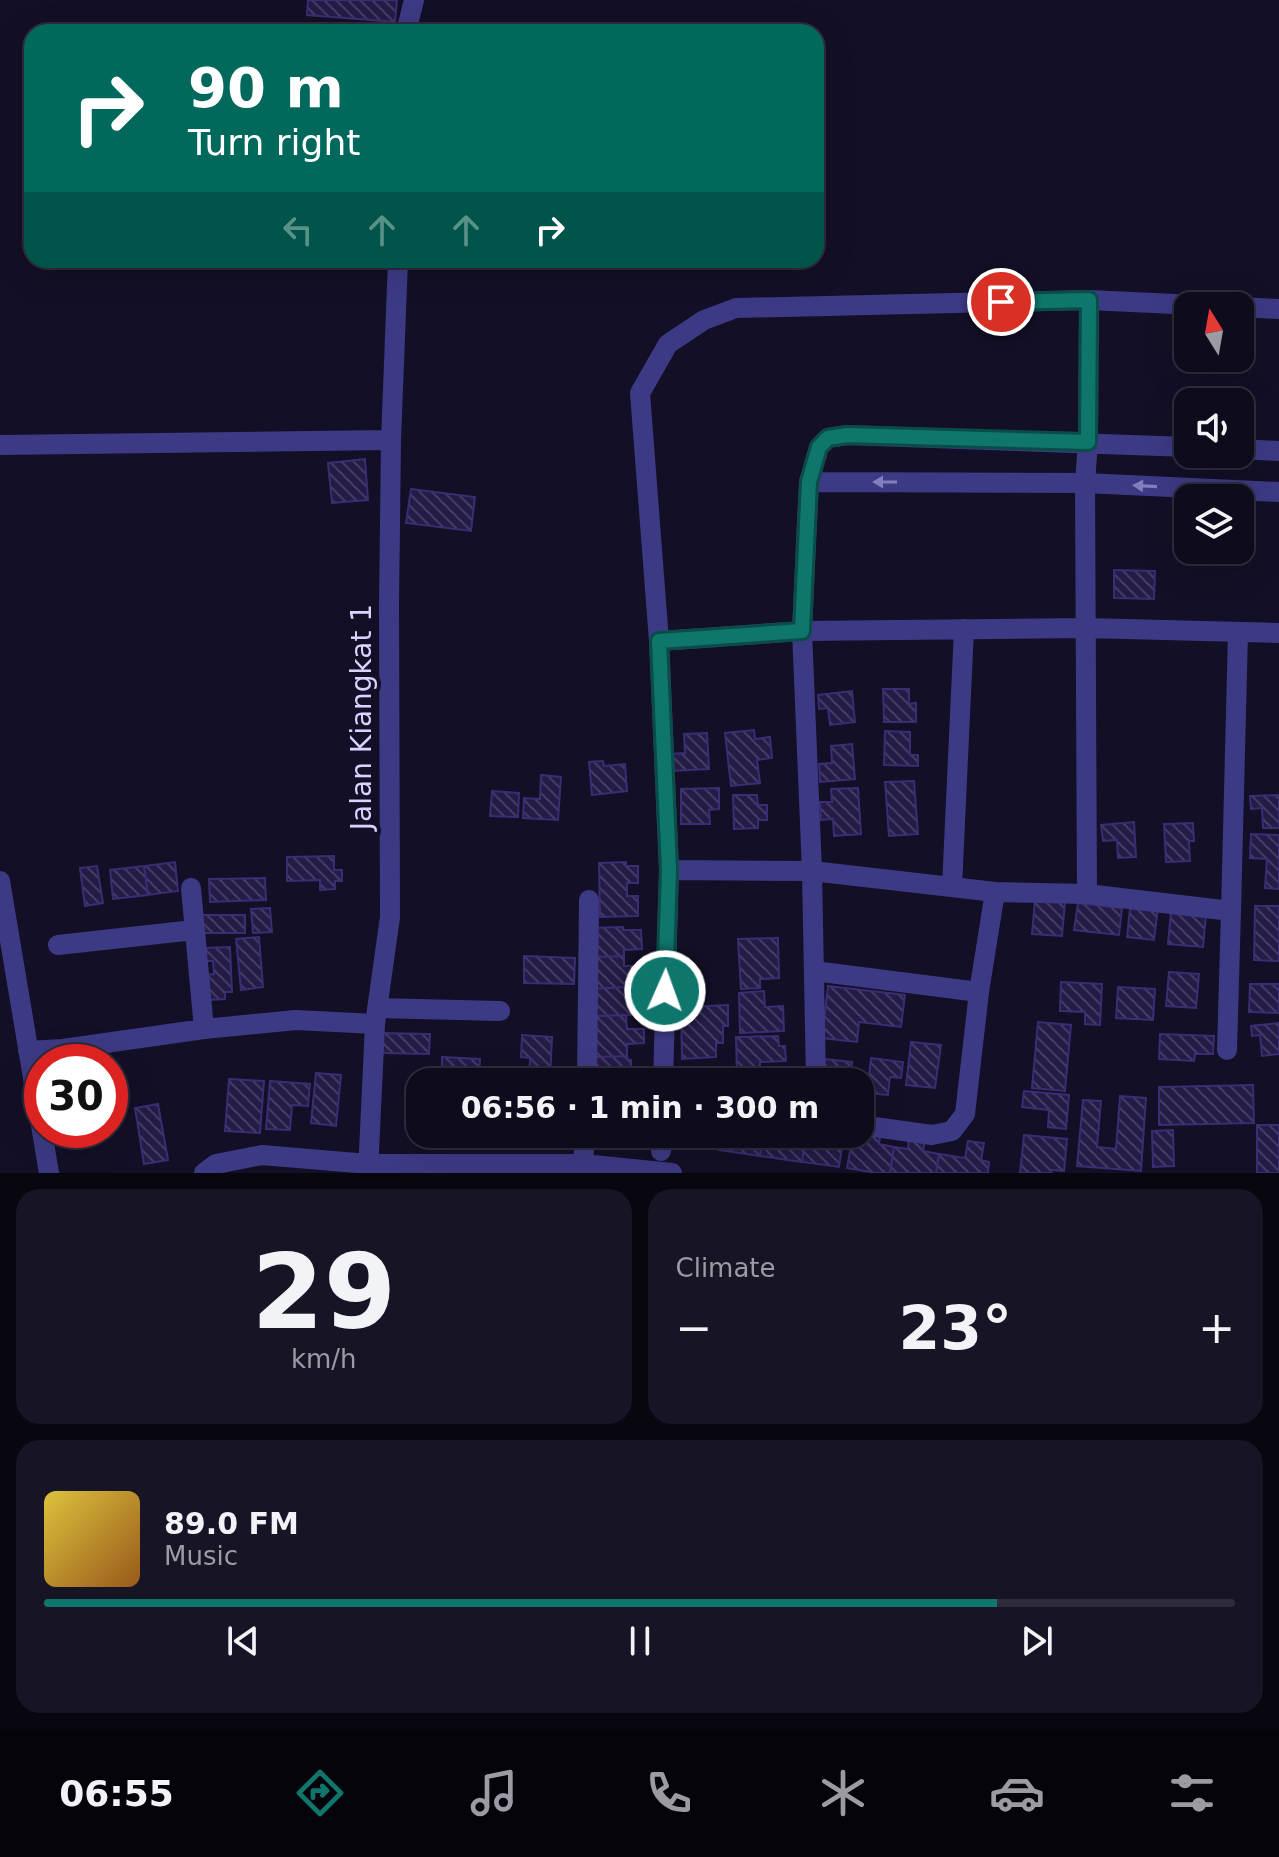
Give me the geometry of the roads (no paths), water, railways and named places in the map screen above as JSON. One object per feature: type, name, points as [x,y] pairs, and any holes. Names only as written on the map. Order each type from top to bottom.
[{"type":"street","points":[[408,24],[414,0]]},
{"type":"street","name":"Jalan Kiangkat 1","points":[[368,1168],[376,1016],[390,917],[389,604],[398,268]]},
{"type":"street","points":[[663,1068],[669,870],[659,641],[640,393],[668,344],[704,320],[736,308],[1089,300],[1174,304]]},
{"type":"street","points":[[1087,894],[1085,483],[1089,300]]},
{"type":"street","points":[[1254,308],[1279,309]]},
{"type":"street","points":[[816,1068],[812,871],[802,631],[809,482],[819,447],[828,438],[847,435],[1174,446]]},
{"type":"street","points":[[0,445],[391,440]]},
{"type":"street","points":[[1254,450],[1279,451]]},
{"type":"street","points":[[809,482],[1085,483],[1279,492]]},
{"type":"street","points":[[659,641],[802,631],[1086,628],[1279,633]]},
{"type":"street","points":[[952,887],[964,629]]},
{"type":"street","points":[[1227,1050],[1238,632]]},
{"type":"street","points":[[669,870],[812,871],[995,892],[1087,894],[1231,911]]},
{"type":"street","points":[[0,881],[27,1044]]},
{"type":"street","points":[[191,888],[204,1029]]},
{"type":"street","points":[[874,1127],[932,1135],[952,1131],[965,1114],[979,992],[995,892]]},
{"type":"street","points":[[587,1068],[589,900]]},
{"type":"street","points":[[58,945],[194,930]]},
{"type":"street","points":[[814,971],[979,992]]},
{"type":"street","points":[[98,1044],[296,1020],[500,1011]]},
{"type":"street","points":[[45,1148],[49,1173]]},
{"type":"street","points":[[583,1164],[584,1148]]},
{"type":"street","points":[[204,1173],[216,1164],[262,1155],[368,1168],[583,1164],[672,1173]]}]
